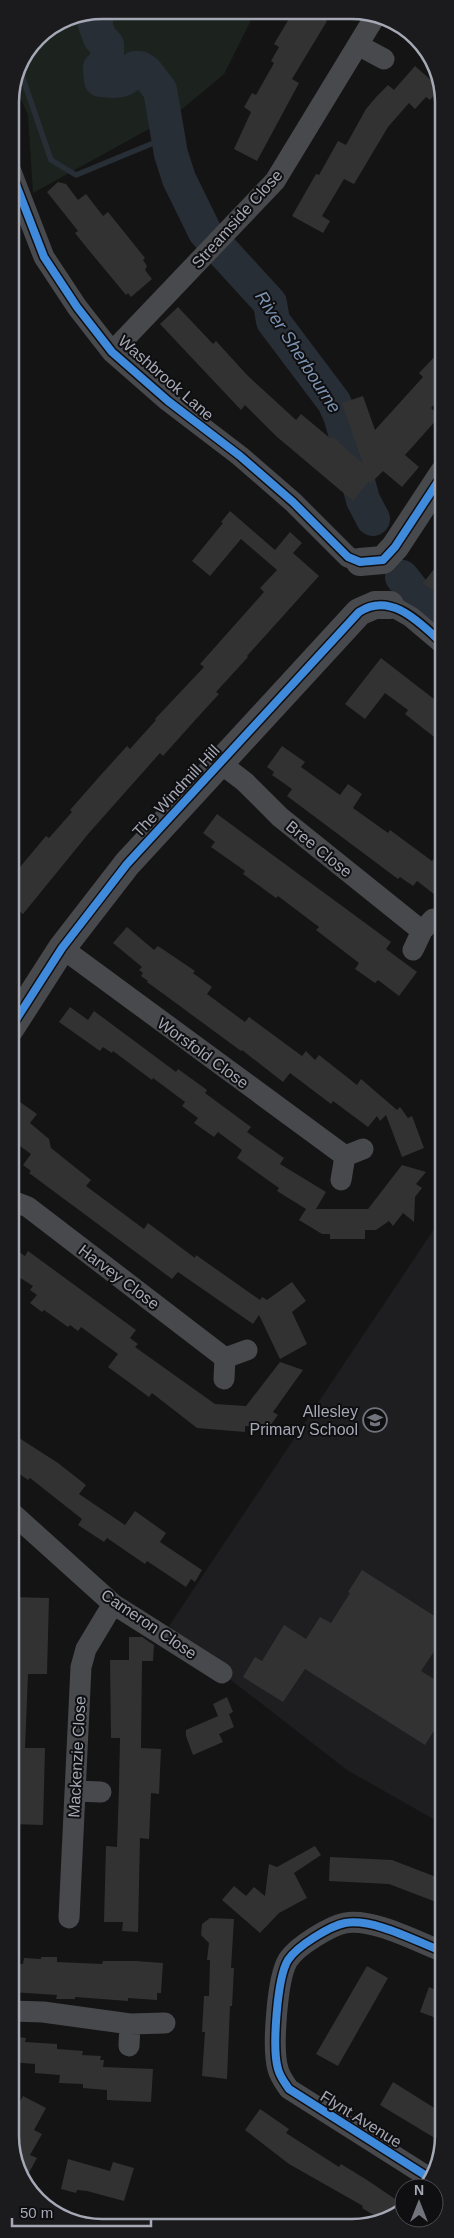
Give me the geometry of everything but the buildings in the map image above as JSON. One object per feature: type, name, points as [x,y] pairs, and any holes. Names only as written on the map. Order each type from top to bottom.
[{"type":"street","name":"Streamside Close","points":[[112,352],[275,181],[372,21]]},
{"type":"street","points":[[358,45],[384,59]]},
{"type":"street","name":"Washbrook Lane","points":[[19,193],[44,257],[77,307],[112,352],[168,401],[240,456],[293,502],[348,557],[360,562]]},
{"type":"street","points":[[360,562],[383,560],[390,553],[435,486]]},
{"type":"street","name":"The Windmill Hill","points":[[19,1015],[62,948],[127,864],[359,612],[375,605],[390,605]]},
{"type":"street","points":[[390,605],[411,617],[435,637]]},
{"type":"street","name":"Bree Close","points":[[220,763],[245,782],[280,817],[423,933]]},
{"type":"street","name":"Worsfold Close","points":[[62,948],[354,1153],[342,1180]]},
{"type":"street","name":"Harvey Close","points":[[19,1204],[28,1207],[225,1358]]},
{"type":"street","points":[[224,1379],[225,1358],[247,1350]]},
{"type":"street","name":"Cameron Close","points":[[19,1519],[113,1604],[222,1673]]},
{"type":"street","name":"Mackenzie Close","points":[[69,1918],[76,1746],[83,1658],[113,1604]]},
{"type":"street","points":[[75,1791],[101,1792]]},
{"type":"street","name":"Flynt Avenue","points":[[425,2175],[301,2098],[290,2089],[278,2071],[276,2052],[280,1981],[283,1971],[294,1952],[336,1926],[361,1923],[435,1949]]},
{"type":"street","points":[[19,2011],[43,2012],[130,2024],[166,2023]]},
{"type":"street","points":[[129,2046],[130,2024]]},
{"type":"shaded area","points":[[91,19],[252,19],[224,74],[176,114],[33,193],[28,115],[19,96],[27,65],[47,39],[75,23]]},
{"type":"shaded area","name":"Allesley Primary School","points":[[435,1227],[435,1820],[347,1770],[222,1673],[169,1626]]},
{"type":"waterway","name":"River Sherbourne","points":[[96,19],[94,22],[100,38],[107,45],[107,63],[100,68],[101,80],[124,79],[135,68],[140,68],[146,72],[160,90],[171,154],[179,179],[205,232],[270,303],[273,321],[334,402],[341,418],[363,500],[373,519]]},
{"type":"waterway","points":[[23,78],[51,160],[76,175],[168,137]]},
{"type":"waterway","name":"River Sherbourne","points":[[402,577],[424,605],[435,615]]},
{"type":"cycle path","points":[[19,192],[44,257],[77,307],[112,352],[168,401],[240,456],[293,502],[348,557],[360,562],[383,560],[395,547],[435,486]]},
{"type":"cycle path","points":[[19,1015],[62,948],[127,864],[359,612],[371,606],[394,607],[415,619],[435,636]]},
{"type":"cycle path","points":[[425,2175],[289,2089],[278,2069],[275,2046],[278,1997],[284,1969],[292,1955],[323,1932],[345,1923],[356,1922],[382,1927],[435,1948]]},
{"type":"place","name":"Allesley Primary School","points":[[375,1420]]}]
